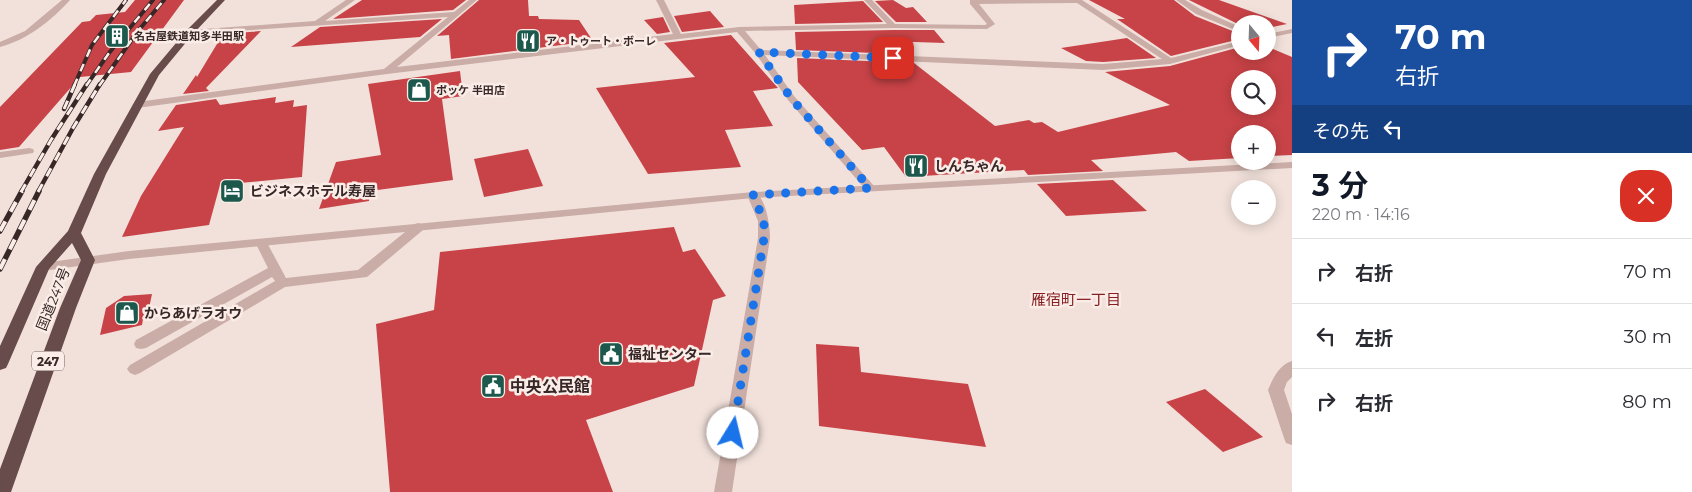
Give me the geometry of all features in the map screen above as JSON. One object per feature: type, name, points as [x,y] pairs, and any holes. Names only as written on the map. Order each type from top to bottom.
[{"type":"highway","name":"国道247号","points":[[0,364],[43,266],[74,233],[100,174],[155,74],[190,32],[221,0]]},
{"type":"highway","name":"国道247号","points":[[1,492],[68,308],[88,260],[74,233]]},
{"type":"street","points":[[0,45],[19,39],[31,32],[66,0]]},
{"type":"street","points":[[315,23],[351,0]]},
{"type":"street","points":[[387,71],[473,0]]},
{"type":"street","points":[[660,0],[678,36]]},
{"type":"street","points":[[868,0],[893,26]]},
{"type":"street","points":[[137,105],[387,71],[739,29],[893,26],[987,27],[991,24],[973,2],[1077,0],[1170,61]]},
{"type":"street","points":[[1180,0],[1199,12],[1231,26]]},
{"type":"street","points":[[190,32],[456,14]]},
{"type":"street","points":[[739,29],[759,52],[791,98],[870,188]]},
{"type":"street","points":[[1276,34],[1292,30]]},
{"type":"street","points":[[759,52],[1104,67],[1170,61],[1231,45]]},
{"type":"street","points":[[0,155],[29,151]]},
{"type":"street","points":[[43,266],[261,242],[753,195],[1292,165]]},
{"type":"street","points":[[724,492],[764,238],[764,221],[753,195]]},
{"type":"street","points":[[135,369],[282,283],[362,274],[419,227]]},
{"type":"street","points":[[261,242],[282,283]]},
{"type":"street","points":[[141,344],[276,269]]},
{"type":"street","points":[[1292,367],[1280,379],[1276,390],[1292,438]]},
{"type":"building","points":[[135,0],[184,0],[131,72],[80,77],[19,147],[0,150],[0,107],[82,22],[90,21],[96,15],[125,12]]},
{"type":"building","points":[[362,0],[466,0],[453,10],[333,19]]},
{"type":"building","points":[[479,0],[528,0],[529,16],[538,16],[539,19],[579,20],[593,41],[451,59],[449,35],[437,36]]},
{"type":"building","points":[[893,0],[906,8],[913,7],[927,22],[896,22],[875,1]]},
{"type":"building","points":[[1089,0],[1174,0],[1195,16],[1231,30],[1231,41],[1171,56],[1117,19],[1125,19]]},
{"type":"building","points":[[1189,0],[1219,0],[1262,15],[1231,15],[1231,21]]},
{"type":"building","points":[[863,1],[883,22],[795,24],[794,5]]},
{"type":"building","points":[[710,11],[724,27],[682,32],[674,16]]},
{"type":"building","points":[[663,17],[670,32],[657,34],[644,20]]},
{"type":"building","points":[[442,19],[420,37],[291,47],[320,27]]},
{"type":"building","points":[[1276,20],[1287,24],[1276,26]]},
{"type":"building","points":[[934,30],[945,43],[884,41],[901,54],[796,50],[795,32]]},
{"type":"building","points":[[261,31],[206,88],[209,91],[183,94],[196,75],[197,77],[223,34]]},
{"type":"building","points":[[731,35],[778,88],[753,91],[773,126],[725,130],[741,167],[648,174],[596,88],[695,77],[664,43]]},
{"type":"building","points":[[1127,38],[1156,58],[1103,62],[1086,61],[1061,48]]},
{"type":"building","points":[[1231,49],[1231,60],[1276,60],[1276,50],[1292,57],[1292,155],[1276,156],[1276,125],[1231,125],[1231,159],[1189,161],[1176,152],[1091,160],[1103,171],[1028,175],[1024,170],[906,177],[884,147],[862,150],[798,82],[797,58],[914,63],[995,126],[1029,120],[1034,123],[1042,122],[1058,132],[1170,105],[1105,72],[1170,66]]},
{"type":"building","points":[[460,71],[463,96],[442,99],[453,180],[370,191],[369,201],[319,209],[336,162],[381,155],[368,84]]},
{"type":"building","points":[[276,97],[275,103],[294,100],[293,107],[307,105],[302,177],[220,185],[209,225],[122,237],[141,196],[184,127],[158,131],[176,105],[216,99],[220,105]]},
{"type":"building","points":[[528,149],[543,186],[484,197],[474,159]]},
{"type":"building","points":[[1113,180],[1147,211],[1066,216],[1037,184]]},
{"type":"building","points":[[674,227],[683,252],[695,249],[726,296],[713,300],[694,386],[586,420],[613,492],[390,492],[376,324],[434,310],[440,252]]},
{"type":"building","name":"からあげラオウ","points":[[152,294],[147,318],[143,319],[142,325],[100,335],[106,308],[124,296]]},
{"type":"building","points":[[816,344],[859,347],[861,372],[968,384],[986,447],[819,426]]},
{"type":"building","points":[[1205,389],[1263,437],[1223,452],[1166,402]]},
{"type":"railway","points":[[74,86],[92,45],[126,0]]},
{"type":"railway","points":[[86,86],[109,53],[153,0]]},
{"type":"railway","points":[[99,86],[138,31],[164,0]]},
{"type":"railway","points":[[64,109],[75,84]]},
{"type":"railway","points":[[21,192],[51,140],[87,84]]},
{"type":"railway","points":[[38,192],[73,128],[100,84]]},
{"type":"railway","points":[[0,231],[22,191]]},
{"type":"railway","points":[[0,269],[39,191]]},
{"type":"place","name":"名古屋鉄道知多半田駅","points":[[117,36]]},
{"type":"place","name":"ア・トゥート・ボーレ","points":[[528,41]]},
{"type":"place","name":"ポッケ 半田店","points":[[419,90]]},
{"type":"place","name":"しんちゃん","points":[[916,166]]},
{"type":"place","name":"ビジネスホテル寿屋","points":[[232,191]]},
{"type":"place","name":"からあげラオウ","points":[[127,313]]},
{"type":"place","name":"福祉センター","points":[[611,354]]},
{"type":"place","name":"中央公民館","points":[[493,386]]},
{"type":"district","name":"雁宿町一丁目","points":[[1076,299]]},
{"type":"route","points":[[733,433],[764,238],[764,221],[753,195],[870,188],[791,98],[759,52],[893,58]]}]
